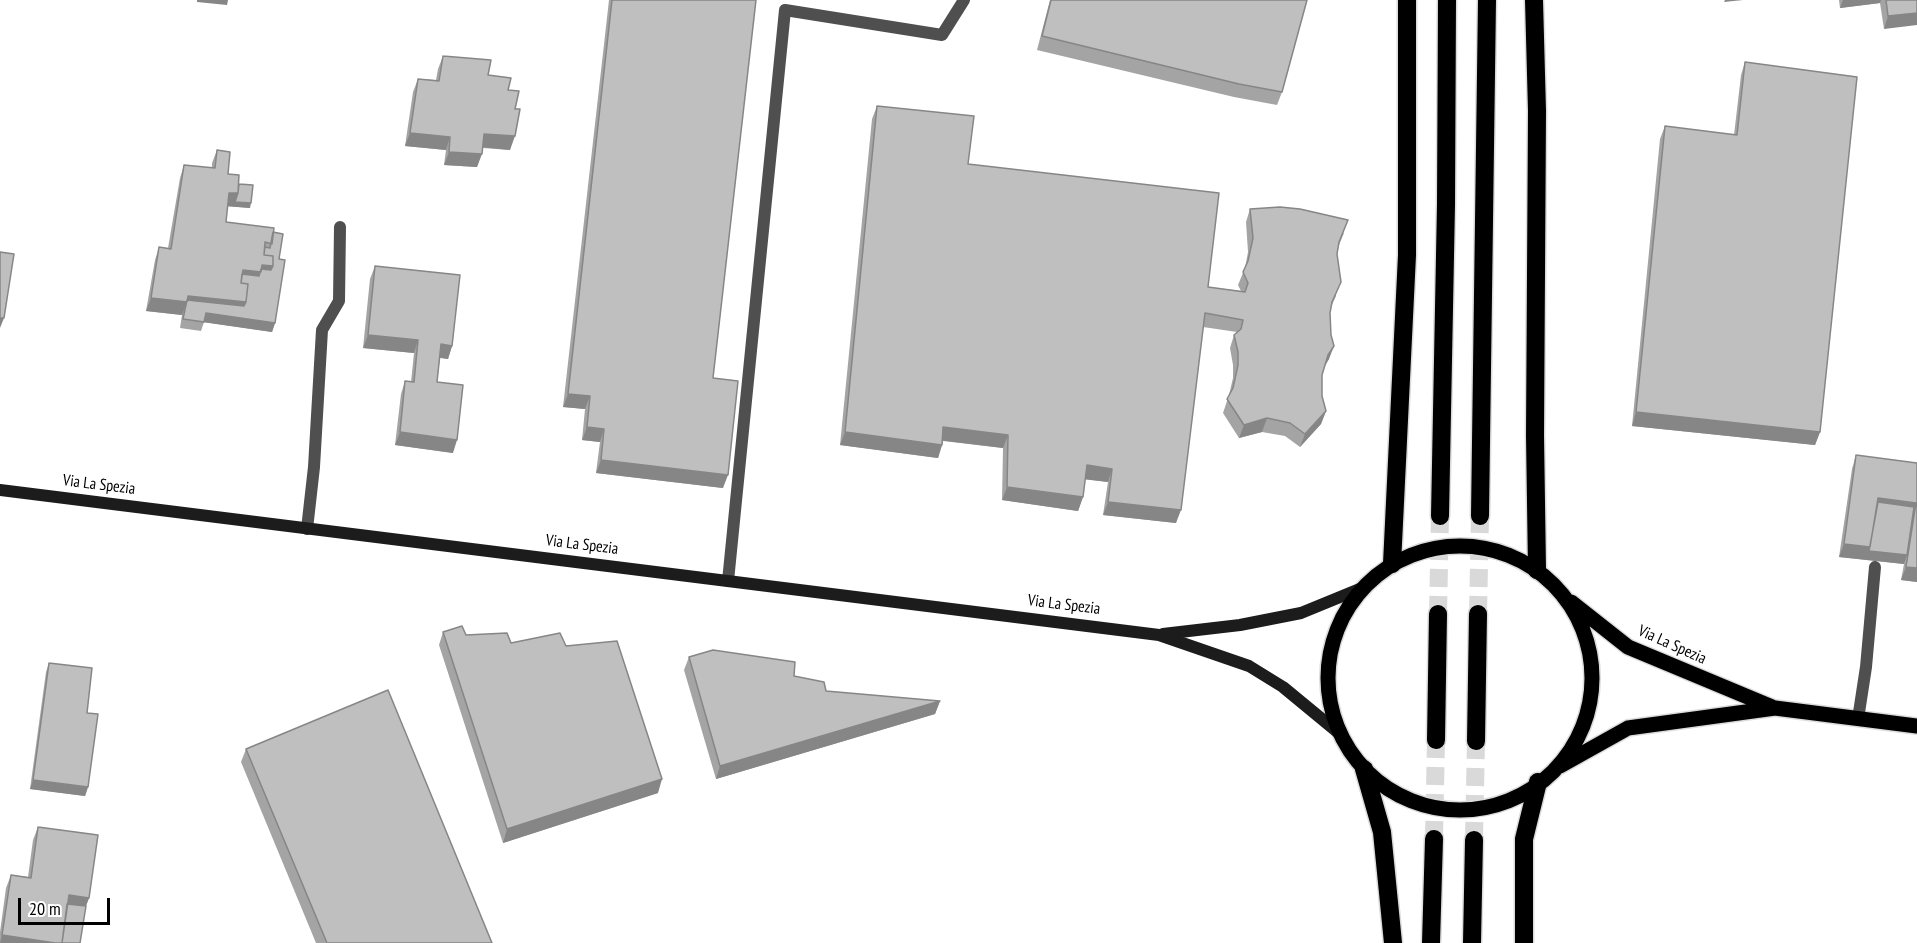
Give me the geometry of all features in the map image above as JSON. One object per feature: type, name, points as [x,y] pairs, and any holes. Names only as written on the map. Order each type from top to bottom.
[{"type":"highway","points":[[1392,564],[1407,255],[1407,0]]},
{"type":"highway","points":[[1440,516],[1446,215],[1447,0]]},
{"type":"highway","points":[[1480,516],[1487,0]]},
{"type":"highway","points":[[1534,0],[1538,111],[1535,423],[1537,570]]},
{"type":"highway","points":[[1436,740],[1438,614]]},
{"type":"highway","points":[[1476,741],[1478,614]]},
{"type":"highway","points":[[1364,769],[1382,832],[1393,943]]},
{"type":"highway","points":[[1524,943],[1524,839],[1538,782]]},
{"type":"highway","points":[[1431,943],[1434,839]]},
{"type":"highway","points":[[1472,943],[1474,840]]},
{"type":"main road","name":"Via La Spezia","points":[[0,490],[1159,635],[1249,666],[1283,687],[1340,734],[1364,769],[1399,795],[1440,809],[1483,808],[1524,794],[1558,767],[1628,728],[1774,708],[1917,726]]},
{"type":"main road","name":"Via La Spezia","points":[[1159,635],[1240,625],[1301,613],[1362,588],[1392,564],[1427,549],[1465,545],[1503,552],[1537,570],[1564,597],[1628,646],[1774,708]]},
{"type":"main road","name":"Via La Spezia","points":[[1340,734],[1329,696],[1329,657],[1340,620],[1362,588]]},
{"type":"main road","name":"Via La Spezia","points":[[1558,767],[1579,737],[1590,702],[1592,665],[1583,629],[1564,597]]},
{"type":"street","points":[[728,581],[785,10],[942,35],[964,0]]},
{"type":"street","points":[[307,529],[314,466],[322,330],[339,301],[340,227]]},
{"type":"street","points":[[1858,719],[1866,667],[1875,567]]},
{"type":"building","points":[[612,0],[756,0],[713,378],[738,381],[728,475],[601,460],[604,429],[587,427],[590,396],[568,394]]},
{"type":"building","points":[[1051,0],[1307,0],[1282,92],[1239,84],[1042,36]]},
{"type":"building","points":[[1886,0],[1917,0],[1917,13],[1888,16]]},
{"type":"building","points":[[443,56],[491,60],[488,75],[511,78],[508,90],[519,91],[515,109],[520,109],[515,136],[484,134],[482,154],[449,152],[450,137],[410,133],[418,79],[439,81]]},
{"type":"building","points":[[1745,62],[1857,77],[1820,432],[1636,412],[1665,126],[1737,135]]},
{"type":"building","points":[[877,106],[974,116],[968,164],[1219,193],[1208,287],[1245,292],[1248,283],[1243,272],[1253,238],[1250,209],[1280,207],[1300,209],[1348,220],[1337,254],[1341,282],[1330,313],[1334,346],[1328,355],[1322,375],[1322,396],[1326,411],[1305,434],[1290,423],[1267,418],[1244,425],[1227,399],[1233,388],[1238,365],[1234,335],[1241,329],[1243,320],[1205,313],[1181,510],[1108,502],[1112,469],[1087,465],[1083,497],[1007,487],[1008,435],[943,427],[942,445],[845,432]]},
{"type":"building","points":[[217,150],[230,152],[228,174],[239,175],[238,193],[229,193],[226,222],[274,228],[272,244],[265,242],[264,255],[273,256],[273,266],[262,265],[261,272],[243,270],[241,283],[248,284],[246,302],[188,296],[187,302],[151,298],[159,247],[171,249],[184,165],[215,168]]},
{"type":"building","points":[[239,184],[253,185],[251,203],[235,202]]},
{"type":"building","points":[[273,232],[283,234],[279,259],[285,260],[275,323],[206,313],[204,322],[183,319],[187,300],[244,306],[248,284],[241,283],[242,274],[259,276],[261,269],[271,270],[273,256],[264,255],[265,247],[270,248]]},
{"type":"building","points":[[0,252],[14,254],[4,318],[0,318]]},
{"type":"building","points":[[375,266],[460,275],[452,346],[441,344],[437,382],[463,385],[457,440],[400,432],[405,381],[414,382],[418,340],[368,335]]},
{"type":"building","points":[[1856,455],[1917,463],[1917,568],[1906,567],[1916,503],[1878,498],[1870,547],[1844,544]]},
{"type":"building","points":[[1878,502],[1914,507],[1907,555],[1869,551]]},
{"type":"building","points":[[462,626],[466,635],[507,633],[511,643],[560,633],[566,646],[617,641],[662,779],[507,829],[443,632]]},
{"type":"building","points":[[713,650],[795,662],[794,676],[824,682],[826,691],[940,701],[720,766],[689,657]]},
{"type":"building","points":[[49,663],[92,668],[87,713],[98,714],[88,787],[33,780]]},
{"type":"building","points":[[388,690],[492,943],[327,943],[246,749]]},
{"type":"building","points":[[38,827],[98,835],[89,898],[69,895],[62,943],[2,935],[11,875],[31,878]]},
{"type":"building","points":[[67,904],[86,906],[80,943],[62,943]]},
{"type":"tunnel","points":[[1438,614],[1440,516]]},
{"type":"tunnel","points":[[1478,614],[1480,516]]},
{"type":"tunnel","points":[[1434,839],[1436,740]]},
{"type":"tunnel","points":[[1474,840],[1476,741]]}]
